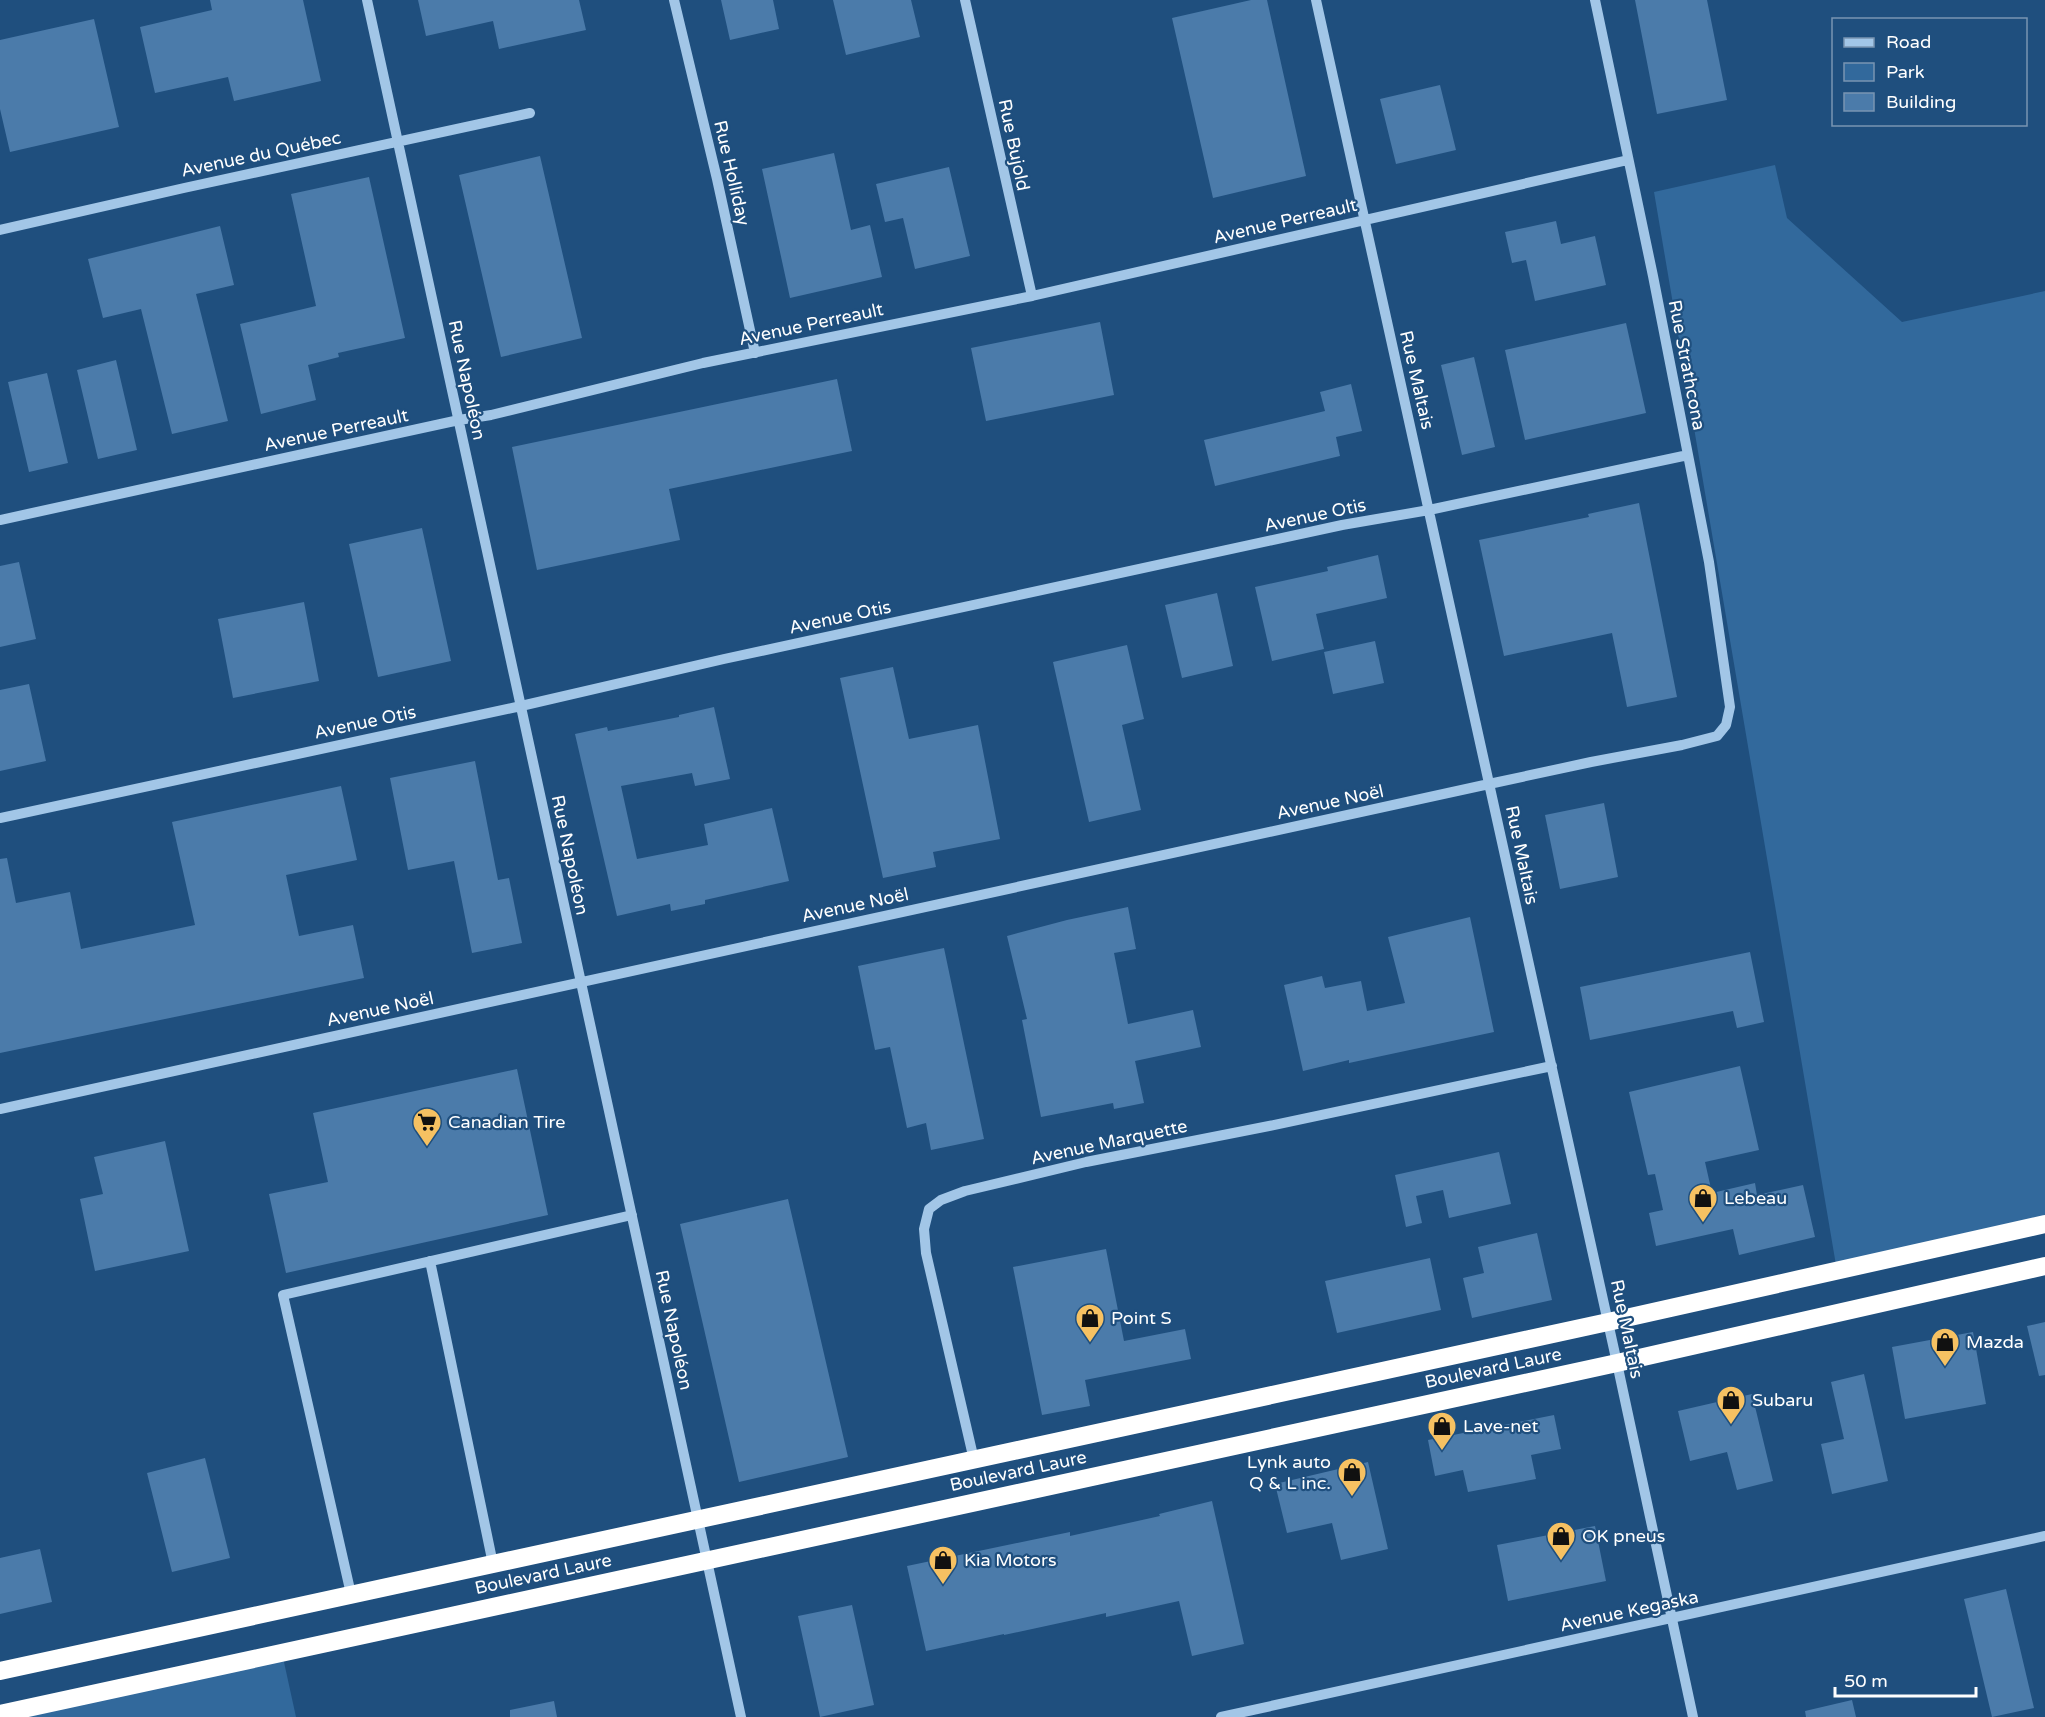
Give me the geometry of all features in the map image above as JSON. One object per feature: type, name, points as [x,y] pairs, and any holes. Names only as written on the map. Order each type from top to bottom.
[{"type":"highway","name":"Boulevard Laure","points":[[0,1671],[1608,1322],[2045,1224]]},
{"type":"highway","name":"Boulevard Laure","points":[[0,1714],[1617,1363],[2045,1266]]},
{"type":"street","name":"Rue Napoléon","points":[[367,0],[741,1717]]},
{"type":"street","name":"Rue Holliday","points":[[674,0],[717,179],[755,353]]},
{"type":"street","name":"Rue Bujold","points":[[965,0],[1032,296]]},
{"type":"street","name":"Rue Maltais","points":[[1316,0],[1693,1717]]},
{"type":"street","name":"Rue Strathcona","points":[[1595,0],[1653,276],[1709,562],[1730,707],[1726,725],[1717,736]]},
{"type":"street","name":"Avenue du Québec","points":[[0,230],[530,113]]},
{"type":"street","name":"Avenue Perreault","points":[[0,520],[459,420],[491,415],[703,363],[1032,296],[1628,160]]},
{"type":"street","name":"Avenue Otis","points":[[0,818],[1330,528],[1429,510],[1688,455]]},
{"type":"street","name":"Avenue Noël","points":[[0,1109],[1717,736]]},
{"type":"street","name":"Avenue Marquette","points":[[974,1460],[926,1253],[924,1229],[929,1209],[940,1200],[988,1184],[1086,1162],[1551,1066]]},
{"type":"street","points":[[351,1594],[283,1294],[632,1215]]},
{"type":"street","points":[[430,1261],[493,1564]]},
{"type":"street","name":"Avenue Kegaska","points":[[1221,1717],[2045,1536]]},
{"type":"green space","points":[[1775,165],[1787,218],[1902,322],[2045,291],[2045,1223],[1837,1271],[1654,192]]},
{"type":"green space","points":[[282,1653],[296,1717],[0,1717]]},
{"type":"building","points":[[210,0],[303,0],[321,81],[234,101],[228,77],[155,93],[140,27],[212,10]]},
{"type":"building","points":[[418,0],[579,0],[586,30],[499,49],[493,21],[426,36]]},
{"type":"building","points":[[721,0],[773,0],[779,29],[730,40]]},
{"type":"building","points":[[833,0],[911,0],[920,37],[846,55]]},
{"type":"building","points":[[1251,0],[1267,0],[1306,176],[1213,198],[1172,18]]},
{"type":"building","points":[[1635,0],[1707,0],[1727,100],[1657,114]]},
{"type":"building","points":[[94,19],[119,127],[10,152],[0,109],[0,40]]},
{"type":"building","points":[[1440,85],[1456,150],[1396,164],[1380,99]]},
{"type":"building","points":[[834,153],[851,230],[870,225],[882,277],[790,298],[762,169]]},
{"type":"building","points":[[540,156],[582,338],[501,357],[459,175]]},
{"type":"building","points":[[949,167],[970,256],[915,269],[903,218],[885,222],[876,184]]},
{"type":"building","points":[[369,177],[405,338],[338,353],[339,357],[308,365],[316,400],[261,414],[240,324],[316,306],[291,194]]},
{"type":"building","points":[[1556,221],[1561,244],[1595,236],[1606,285],[1535,301],[1526,260],[1512,263],[1505,232]]},
{"type":"building","points":[[220,226],[234,285],[196,294],[228,421],[172,434],[141,309],[103,318],[88,259]]},
{"type":"building","points":[[1100,322],[1114,395],[986,421],[971,348]]},
{"type":"building","points":[[1626,323],[1646,413],[1525,440],[1505,350]]},
{"type":"building","points":[[1474,357],[1495,447],[1462,455],[1441,365]]},
{"type":"building","points":[[116,360],[137,450],[98,459],[77,370]]},
{"type":"building","points":[[47,373],[68,463],[29,472],[8,382]]},
{"type":"building","points":[[837,379],[852,451],[669,489],[680,540],[537,570],[512,447]]},
{"type":"building","points":[[1351,384],[1362,431],[1336,437],[1340,456],[1215,486],[1204,440],[1325,411],[1320,392]]},
{"type":"building","points":[[1639,503],[1677,697],[1627,707],[1612,633],[1504,656],[1479,540],[1589,517],[1588,514]]},
{"type":"building","points":[[422,528],[451,661],[378,677],[349,544]]},
{"type":"building","points":[[1378,555],[1387,598],[1316,614],[1324,649],[1272,661],[1255,587],[1328,571],[1327,567]]},
{"type":"building","points":[[19,562],[36,639],[0,647],[0,566]]},
{"type":"building","points":[[1217,593],[1233,666],[1182,678],[1165,605]]},
{"type":"building","points":[[304,602],[319,681],[233,698],[218,619]]},
{"type":"building","points":[[1375,641],[1384,683],[1333,694],[1324,652]]},
{"type":"building","points":[[1127,645],[1144,719],[1122,725],[1141,810],[1089,822],[1053,662]]},
{"type":"building","points":[[893,667],[909,739],[978,725],[1000,839],[933,852],[936,867],[883,878],[840,678]]},
{"type":"building","points":[[29,684],[46,761],[0,771],[0,690]]},
{"type":"building","points":[[714,707],[730,779],[695,786],[692,773],[621,786],[637,859],[708,845],[704,824],[772,808],[789,881],[705,900],[705,904],[671,911],[670,904],[617,916],[575,734],[607,727],[608,731],[679,717],[679,715]]},
{"type":"building","points":[[475,761],[498,880],[509,878],[522,943],[472,953],[454,861],[408,870],[390,778]]},
{"type":"building","points":[[341,786],[357,860],[286,875],[299,936],[353,925],[364,978],[0,1053],[0,859],[7,858],[16,903],[70,892],[81,949],[195,925],[172,822]]},
{"type":"building","points":[[1604,803],[1618,877],[1560,889],[1545,815]]},
{"type":"building","points":[[1128,907],[1136,949],[1114,953],[1128,1024],[1193,1010],[1201,1047],[1135,1061],[1144,1103],[1114,1109],[1113,1103],[1041,1117],[1022,1020],[1027,1019],[1007,936]]},
{"type":"building","points":[[1470,917],[1494,1032],[1303,1071],[1284,985],[1322,976],[1325,988],[1361,981],[1367,1011],[1405,1003],[1388,937]]},
{"type":"building","points":[[944,948],[984,1139],[931,1150],[926,1123],[907,1128],[890,1047],[875,1050],[858,966]]},
{"type":"building","points":[[1750,952],[1764,1022],[1737,1028],[1733,1011],[1590,1040],[1580,987]]},
{"type":"building","points":[[1740,1066],[1759,1150],[1705,1162],[1712,1193],[1755,1183],[1757,1195],[1803,1185],[1815,1237],[1739,1255],[1733,1229],[1656,1246],[1649,1213],[1663,1210],[1655,1174],[1648,1175],[1629,1092]]},
{"type":"building","name":"Canadian Tire","points":[[517,1069],[548,1215],[286,1273],[269,1194],[328,1182],[313,1113]]},
{"type":"building","points":[[165,1141],[189,1251],[95,1271],[80,1199],[103,1194],[94,1157]]},
{"type":"building","points":[[1499,1152],[1511,1204],[1449,1218],[1443,1190],[1416,1196],[1422,1223],[1406,1227],[1395,1175]]},
{"type":"building","points":[[788,1199],[848,1457],[739,1482],[680,1224]]},
{"type":"building","points":[[1537,1233],[1552,1300],[1472,1318],[1463,1278],[1484,1273],[1478,1247]]},
{"type":"building","points":[[1106,1249],[1124,1341],[1185,1329],[1191,1359],[1085,1380],[1090,1406],[1042,1415],[1013,1267]]},
{"type":"building","points":[[1430,1258],[1441,1310],[1337,1333],[1325,1281]]},
{"type":"building","points":[[2045,1322],[2045,1375],[2039,1376],[2027,1326]]},
{"type":"building","points":[[1973,1332],[1986,1404],[1905,1419],[1892,1347]]},
{"type":"building","points":[[1864,1374],[1888,1481],[1832,1494],[1821,1444],[1844,1439],[1831,1382]]},
{"type":"building","points":[[1752,1394],[1773,1481],[1737,1490],[1727,1452],[1690,1461],[1678,1411]]},
{"type":"building","points":[[1554,1415],[1561,1449],[1531,1455],[1536,1479],[1468,1492],[1463,1470],[1435,1476],[1428,1440]]},
{"type":"building","points":[[205,1458],[230,1558],[172,1572],[147,1473]]},
{"type":"building","points":[[1368,1462],[1388,1549],[1341,1560],[1332,1523],[1287,1533],[1275,1484]]},
{"type":"building","points":[[1212,1501],[1244,1644],[1192,1656],[1179,1601],[1106,1617],[1106,1613],[926,1651],[907,1566],[1070,1532],[1070,1536],[1160,1516],[1159,1514]]},
{"type":"building","points":[[1595,1526],[1606,1581],[1508,1601],[1497,1545]]},
{"type":"building","points":[[40,1549],[52,1602],[0,1614],[0,1558]]},
{"type":"building","points":[[2006,1589],[2034,1708],[1992,1717],[1964,1599]]},
{"type":"building","points":[[852,1605],[874,1705],[820,1717],[798,1616]]},
{"type":"building","points":[[1852,1700],[1856,1717],[1806,1717],[1805,1711]]},
{"type":"building","points":[[554,1701],[557,1717],[510,1717],[510,1710]]},
{"type":"place","name":"Canadian Tire","points":[[427,1148]]},
{"type":"place","name":"Lebeau","points":[[1703,1224]]},
{"type":"place","name":"Point S","points":[[1090,1344]]},
{"type":"place","name":"Mazda","points":[[1945,1368]]},
{"type":"place","name":"Subaru","points":[[1731,1426]]},
{"type":"place","name":"Lave-net","points":[[1442,1452]]},
{"type":"place","name":"Lynk auto Q & L inc.","points":[[1352,1498]]},
{"type":"place","name":"OK pneus","points":[[1561,1562]]},
{"type":"place","name":"Kia Motors","points":[[943,1586]]}]
